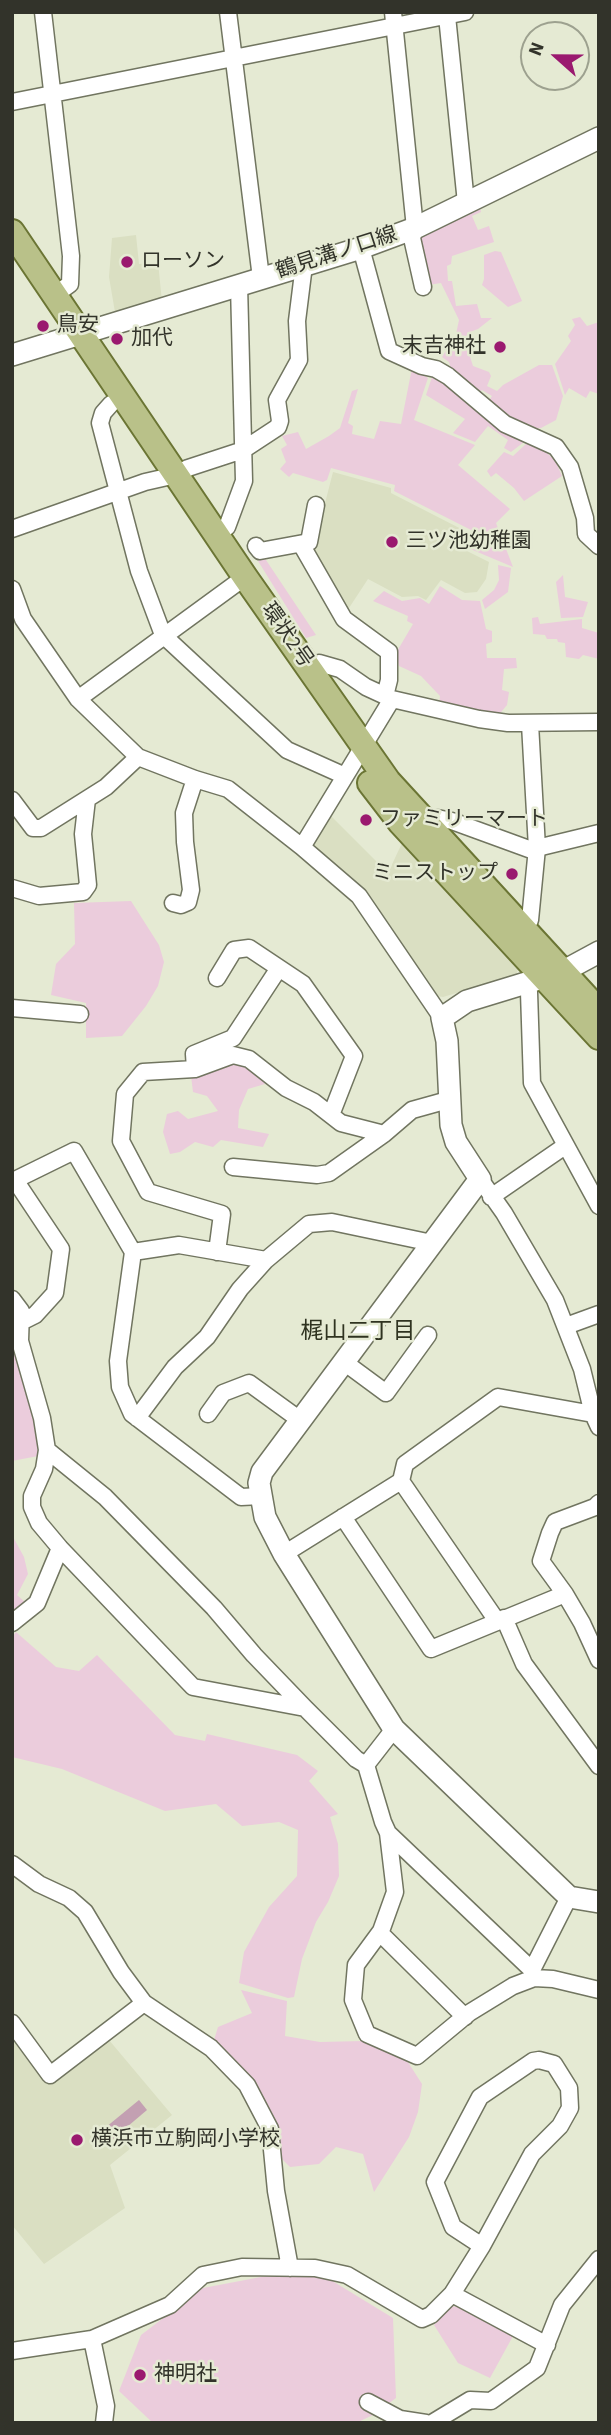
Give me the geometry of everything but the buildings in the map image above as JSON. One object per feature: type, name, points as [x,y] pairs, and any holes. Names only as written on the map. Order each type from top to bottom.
[{"type":"main road","name":"環状2号","points":[[12,232],[55,295],[73,337],[111,404],[168,477],[230,523],[238,582],[310,670],[354,761]]},
{"type":"main road","name":"環状2号","points":[[12,262],[73,337],[238,582],[354,761],[422,832],[521,928],[544,978],[599,1011]]},
{"type":"main road","name":"環状2号","points":[[422,832],[544,978],[599,1037]]},
{"type":"street","points":[[43,12],[71,256],[70,284],[55,295]]},
{"type":"street","points":[[228,12],[261,278]]},
{"type":"street","points":[[12,102],[234,58],[393,19],[447,16],[465,12]]},
{"type":"street","points":[[447,16],[466,203]]},
{"type":"street","points":[[393,19],[415,228],[412,239],[423,287]]},
{"type":"street","name":"鶴見溝ノ口線","points":[[12,355],[361,248],[415,228],[599,138]]},
{"type":"street","points":[[361,248],[389,351],[422,366],[436,369],[505,424],[556,447],[570,467],[586,534],[599,546]]},
{"type":"street","points":[[12,529],[243,450],[278,427],[280,421],[276,400],[299,360],[298,321],[304,265]]},
{"type":"street","points":[[230,523],[244,481],[239,285]]},
{"type":"street","points":[[111,404],[103,413],[100,423],[139,571],[163,635],[287,750],[354,761]]},
{"type":"street","points":[[256,546],[260,551],[309,542],[317,505]]},
{"type":"street","points":[[301,544],[344,619],[389,652],[389,698],[303,847]]},
{"type":"street","points":[[78,699],[238,582]]},
{"type":"street","points":[[12,589],[18,622],[78,699],[138,757],[228,789],[303,847],[359,896],[442,1018],[447,1041],[448,1100],[456,1142],[504,1213],[555,1300],[582,1368],[596,1421],[498,1397],[405,1464],[401,1481],[284,1554]]},
{"type":"street","points":[[310,670],[318,663],[340,669],[366,687],[389,698],[479,719],[530,723],[599,722]]},
{"type":"street","points":[[521,928],[530,920],[537,850],[530,723]]},
{"type":"street","points":[[12,800],[33,828],[41,828],[106,787],[138,757]]},
{"type":"street","points":[[173,904],[188,902],[191,890],[184,813],[195,779]]},
{"type":"street","points":[[12,888],[39,896],[83,892],[88,885],[83,834],[87,799]]},
{"type":"street","points":[[422,832],[436,818],[537,850],[599,833]]},
{"type":"street","points":[[216,978],[234,950],[249,948],[303,984],[354,1056],[331,1115]]},
{"type":"street","points":[[442,1018],[467,1001],[544,978],[599,952]]},
{"type":"street","points":[[195,1069],[194,1055],[233,1038],[279,968]]},
{"type":"street","points":[[544,978],[529,992],[532,1083],[599,1206]]},
{"type":"street","points":[[12,1008],[80,1014]]},
{"type":"street","points":[[217,1252],[222,1214],[148,1192],[121,1141],[125,1094],[143,1072],[195,1069],[233,1055],[249,1059],[286,1088],[313,1102],[341,1123],[384,1135]]},
{"type":"street","points":[[233,1167],[317,1175],[329,1173],[384,1135],[412,1111],[448,1100]]},
{"type":"street","points":[[565,1146],[485,1188],[432,1243],[262,1472],[259,1483],[265,1517],[284,1554],[394,1729],[569,1897],[599,1902]]},
{"type":"street","points":[[21,1322],[34,1315],[55,1293],[61,1249],[15,1180],[74,1151],[133,1252],[118,1361],[120,1387],[132,1414],[241,1497],[261,1496]]},
{"type":"street","points":[[137,1418],[176,1367],[207,1337],[240,1289],[266,1260],[309,1224],[332,1222],[432,1243]]},
{"type":"street","points":[[133,1252],[179,1245],[266,1260]]},
{"type":"street","points":[[12,1299],[21,1311],[20,1341],[42,1418],[47,1450],[44,1469],[32,1496],[32,1507],[39,1523],[193,1687],[305,1709]]},
{"type":"street","points":[[566,1326],[599,1314]]},
{"type":"street","points":[[344,1362],[386,1393],[428,1335]]},
{"type":"street","points":[[208,1414],[223,1393],[249,1383],[300,1420]]},
{"type":"street","points":[[47,1450],[105,1497],[214,1608],[305,1709],[356,1759],[366,1765],[388,1833],[395,1892],[380,1933],[356,1965],[353,2000],[367,2034],[417,2056],[465,2017],[533,1974],[569,1897]]},
{"type":"street","points":[[401,1481],[501,1619],[524,1664],[599,1766]]},
{"type":"street","points":[[599,1503],[555,1522],[541,1561],[582,1623],[599,1660]]},
{"type":"street","points":[[342,1517],[431,1649],[565,1594]]},
{"type":"street","points":[[12,1623],[37,1603],[60,1548]]},
{"type":"street","points":[[366,1765],[394,1729]]},
{"type":"street","points":[[388,1833],[533,1974],[599,1990]]},
{"type":"street","points":[[12,1864],[39,1884],[69,1898],[85,1912],[121,1972],[144,2003],[211,2048],[247,2084],[270,2129],[276,2191],[290,2268]]},
{"type":"street","points":[[380,1933],[465,2017]]},
{"type":"street","points":[[12,2023],[50,2075],[144,2003]]},
{"type":"street","points":[[12,2351],[92,2339],[170,2305],[204,2275],[242,2267],[315,2268],[347,2276],[422,2319],[431,2315],[452,2294],[482,2246],[532,2154],[560,2126],[570,2108],[569,2088],[554,2064],[533,2061],[480,2097],[436,2182],[453,2227],[482,2246]]},
{"type":"street","points":[[432,2423],[470,2400],[491,2401],[537,2368],[562,2305],[599,2259]]},
{"type":"street","points":[[452,2294],[547,2345]]},
{"type":"street","points":[[92,2339],[106,2406],[104,2423]]},
{"type":"street","points":[[368,2402],[400,2419],[426,2423]]},
{"type":"shaded area","points":[[479,205],[481,212],[472,216],[478,230],[489,226],[494,242],[452,256],[451,264],[447,266],[448,281],[452,281],[456,306],[477,304],[481,318],[492,318],[478,329],[467,333],[466,344],[473,366],[489,372],[491,376],[487,386],[497,391],[539,365],[552,365],[563,396],[556,420],[541,428],[532,429],[511,420],[488,402],[492,396],[482,390],[477,393],[452,372],[449,362],[442,357],[456,334],[459,320],[441,283],[428,285],[418,238]]},
{"type":"shaded area","points":[[136,235],[139,264],[158,262],[162,302],[116,318],[109,277],[112,238]]},
{"type":"shaded area","points":[[501,252],[522,301],[508,307],[482,285],[484,255]]},
{"type":"shaded area","points":[[580,317],[587,326],[599,322],[599,394],[590,391],[586,398],[569,388],[565,395],[555,364],[571,341],[568,336],[575,325],[572,319]]},
{"type":"shaded area","points":[[412,368],[428,378],[414,420],[475,445],[458,465],[510,509],[496,523],[513,567],[468,548],[475,532],[394,491],[395,485],[331,468],[327,480],[323,482],[293,473],[289,477],[280,469],[286,462],[281,449],[287,445],[282,436],[298,432],[306,449],[329,436],[340,428],[352,391],[358,389],[348,423],[353,426],[352,434],[374,439],[380,421],[401,424]]},
{"type":"shaded area","points":[[432,377],[458,393],[499,429],[524,442],[511,452],[504,448],[508,440],[488,426],[475,442],[453,433],[465,419],[426,395]]},
{"type":"shaded area","points":[[527,443],[542,449],[555,460],[562,476],[524,501],[514,488],[496,473],[491,477],[487,471],[504,452],[513,456]]},
{"type":"shaded area","name":"三ツ池幼稚園","points":[[333,472],[391,488],[391,493],[471,534],[465,550],[489,562],[486,579],[477,592],[465,593],[441,580],[426,600],[418,596],[402,597],[368,579],[347,611],[313,550]]},
{"type":"shaded area","points":[[264,557],[316,635],[306,638],[258,561]]},
{"type":"shaded area","points":[[498,565],[511,568],[508,592],[485,609],[482,600],[494,590],[499,580]]},
{"type":"shaded area","points":[[563,575],[565,597],[588,602],[583,617],[561,618],[556,582]]},
{"type":"shaded area","points":[[440,586],[462,600],[480,601],[486,629],[492,631],[492,642],[486,644],[487,658],[516,658],[517,668],[504,669],[502,690],[509,692],[507,705],[497,717],[439,705],[440,696],[421,676],[399,666],[396,653],[413,624],[407,621],[408,616],[373,601],[384,591],[402,601],[420,598],[429,604]]},
{"type":"shaded area","points":[[538,617],[540,624],[582,619],[582,628],[599,633],[599,659],[583,655],[579,659],[566,657],[565,643],[558,642],[557,639],[547,639],[545,635],[533,634],[532,618]]},
{"type":"shaded area","points":[[329,814],[388,873],[402,843],[519,967],[516,975],[443,997],[437,996],[371,897],[310,844]]},
{"type":"shaded area","points":[[131,901],[159,945],[164,962],[158,986],[122,1036],[86,1038],[86,1003],[51,995],[56,964],[75,944],[74,903]]},
{"type":"shaded area","points":[[226,1062],[241,1063],[259,1075],[265,1084],[248,1089],[239,1110],[238,1128],[269,1134],[263,1147],[221,1140],[213,1147],[195,1142],[180,1152],[170,1154],[163,1132],[167,1114],[178,1111],[188,1119],[218,1111],[207,1096],[193,1092],[191,1076]]},
{"type":"shaded area","points":[[12,1306],[37,1430],[38,1456],[12,1461]]},
{"type":"shaded area","points":[[12,1535],[24,1557],[28,1574],[17,1595],[26,1603],[12,1611]]},
{"type":"shaded area","points":[[16,1632],[56,1667],[79,1671],[97,1655],[175,1735],[205,1741],[207,1734],[297,1755],[318,1771],[309,1781],[338,1814],[330,1817],[338,1844],[339,1876],[316,1922],[302,1959],[294,1997],[288,1998],[239,1983],[244,1952],[269,1907],[297,1876],[298,1830],[279,1822],[242,1826],[216,1804],[165,1811],[62,1769],[12,1757],[12,1637]]},
{"type":"shaded area","points":[[241,1990],[287,2001],[285,2036],[320,2042],[363,2041],[406,2059],[422,2084],[418,2112],[409,2137],[374,2192],[363,2154],[336,2147],[319,2164],[290,2167],[282,2159],[276,2126],[253,2081],[214,2040],[218,2027],[252,2013]]},
{"type":"shaded area","name":"横浜市立駒岡小学校","points":[[12,2031],[52,2083],[109,2040],[172,2115],[110,2165],[125,2208],[44,2264],[12,2225]]},
{"type":"shaded area","points":[[139,2100],[147,2110],[108,2143],[100,2132]]},
{"type":"shaded area","points":[[321,2274],[393,2318],[396,2398],[388,2404],[370,2398],[373,2415],[356,2423],[153,2423],[119,2391],[141,2335],[203,2288],[261,2277]]},
{"type":"shaded area","points":[[452,2306],[461,2308],[513,2336],[490,2378],[458,2363],[434,2325]]},
{"type":"place","name":"ローソン","points":[[127,262]]},
{"type":"place","name":"鳥安","points":[[43,326]]},
{"type":"place","name":"加代","points":[[117,339]]},
{"type":"place","name":"末吉神社","points":[[500,347]]},
{"type":"place","name":"三ツ池幼稚園","points":[[392,542]]},
{"type":"place","name":"ファミリーマート","points":[[366,820]]},
{"type":"place","name":"ミニストップ","points":[[512,874]]},
{"type":"place","name":"横浜市立駒岡小学校","points":[[77,2140]]},
{"type":"place","name":"神明社","points":[[140,2375]]},
{"type":"district","name":"梶山二丁目","points":[[358,1333]]}]
